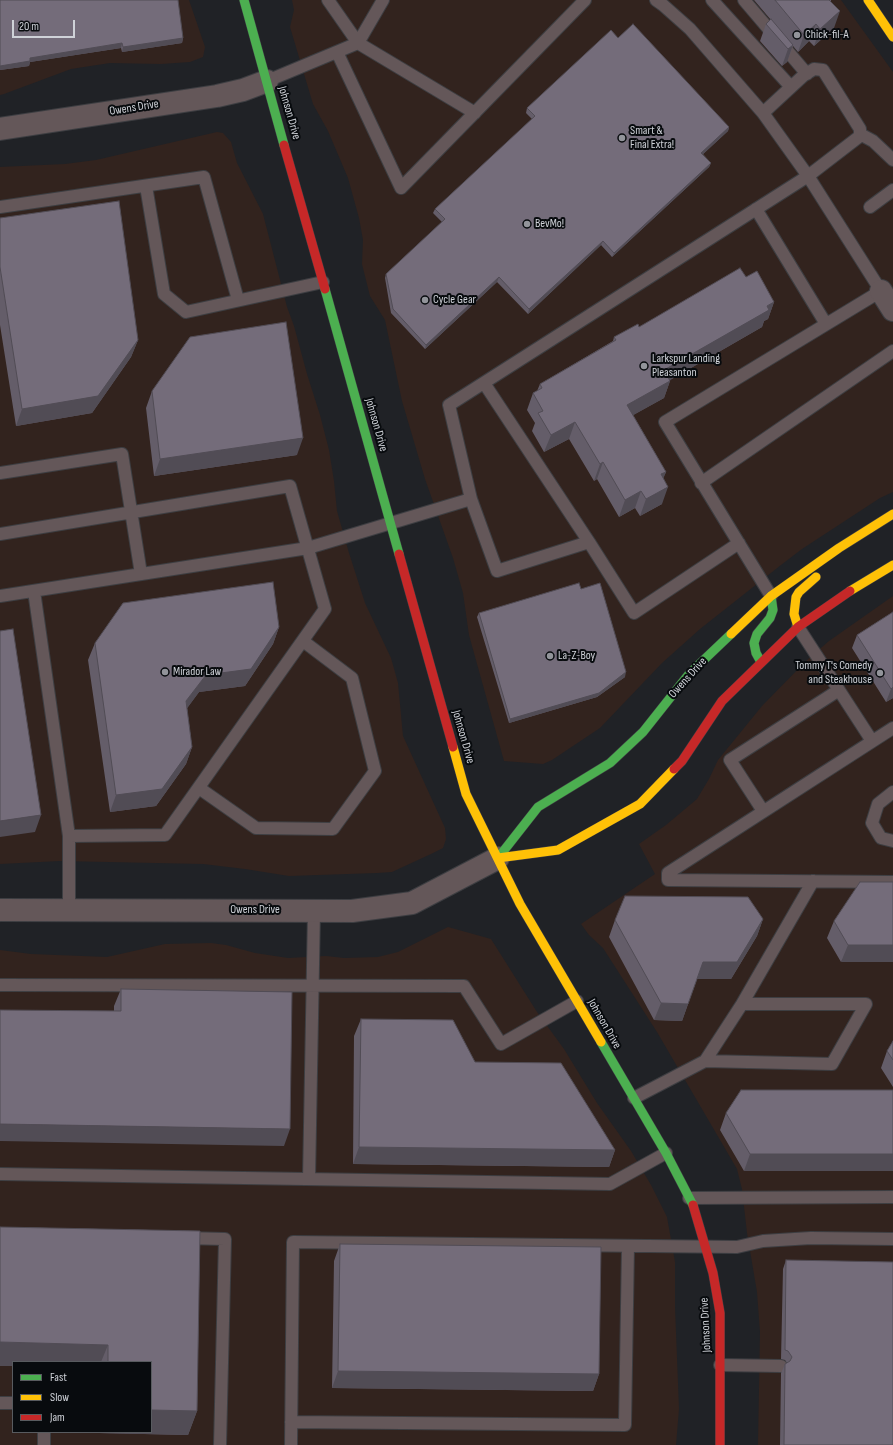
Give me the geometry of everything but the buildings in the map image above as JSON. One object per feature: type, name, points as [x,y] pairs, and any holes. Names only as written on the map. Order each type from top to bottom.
[{"type":"street","name":"Johnson Drive","points":[[244,0],[466,794],[520,904],[666,1153],[694,1208],[713,1273],[720,1313],[720,1445]]},
{"type":"street","points":[[868,0],[893,37]]},
{"type":"street","name":"Owens Drive","points":[[0,129],[217,96],[243,90],[267,81]]},
{"type":"street","points":[[881,291],[893,310]]},
{"type":"street","name":"Owens Drive","points":[[498,858],[538,807],[610,763],[643,732],[689,674],[771,596],[823,559],[893,514]]},
{"type":"street","points":[[798,627],[794,614],[796,597],[799,592],[821,571],[823,559]]},
{"type":"street","name":"Owens Drive","points":[[0,910],[352,911],[412,903],[498,858],[558,850],[640,804],[682,761],[722,701],[798,627],[861,583],[893,565]]},
{"type":"street","points":[[761,662],[756,653],[754,643],[757,634],[770,618],[773,610],[771,596]]},
{"type":"lane","points":[[328,0],[358,43],[475,113]]},
{"type":"lane","points":[[267,81],[358,43],[383,0]]},
{"type":"lane","points":[[337,52],[401,188],[585,0]]},
{"type":"lane","points":[[656,0],[690,29],[763,113],[808,176],[881,291],[665,422],[771,596]]},
{"type":"lane","points":[[712,0],[791,87]]},
{"type":"lane","points":[[744,0],[807,74]]},
{"type":"lane","points":[[589,542],[497,571],[471,499],[449,405],[808,176],[860,136],[860,129],[823,70],[814,69],[807,74],[763,113]]},
{"type":"lane","points":[[860,134],[872,141],[893,160]]},
{"type":"lane","points":[[0,207],[204,177],[238,300]]},
{"type":"lane","points":[[146,186],[164,294],[186,312],[323,282]]},
{"type":"lane","points":[[870,207],[893,190]]},
{"type":"lane","points":[[756,209],[826,324]]},
{"type":"lane","points":[[701,483],[893,351]]},
{"type":"lane","points":[[484,383],[634,613],[739,543]]},
{"type":"lane","points":[[0,473],[122,454],[141,574]]},
{"type":"lane","points":[[0,534],[290,486],[325,609],[165,835],[68,836]]},
{"type":"lane","points":[[0,596],[308,548],[471,499]]},
{"type":"lane","points":[[34,591],[68,836],[69,910]]},
{"type":"lane","points":[[798,627],[872,741]]},
{"type":"lane","points":[[199,788],[256,828],[333,829],[375,771],[352,678],[303,641]]},
{"type":"lane","points":[[763,811],[730,760],[839,690]]},
{"type":"lane","points":[[893,728],[668,873],[668,880],[893,882]]},
{"type":"lane","points":[[893,792],[878,804],[872,823],[882,838],[893,841]]},
{"type":"lane","points":[[705,1061],[742,1004],[814,881]]},
{"type":"lane","points":[[309,1179],[314,911]]},
{"type":"lane","points":[[0,985],[464,986],[501,1044],[578,1001]]},
{"type":"lane","points":[[634,1098],[705,1061],[832,1064],[866,1004],[742,1004]]},
{"type":"lane","points":[[0,1174],[610,1184],[666,1153]]},
{"type":"lane","points":[[689,1198],[893,1197]]},
{"type":"lane","points":[[171,1238],[225,1239],[220,1445]]},
{"type":"lane","points":[[291,1445],[292,1242],[737,1247],[763,1241],[811,1238],[893,1238]]},
{"type":"lane","points":[[291,1422],[625,1425],[628,1246]]},
{"type":"lane","points":[[720,1365],[781,1366]]},
{"type":"lane","points":[[0,1403],[12,1403]]},
{"type":"lane","points":[[44,1433],[44,1445]]},
{"type":"shaded area","points":[[0,0],[189,0],[205,47],[203,57],[190,62],[161,64],[110,63],[71,69],[0,95]]},
{"type":"shaded area","points":[[292,0],[841,0],[893,72],[893,492],[880,498],[802,549],[781,565],[700,629],[662,663],[600,728],[552,760],[543,764],[504,761],[469,635],[463,593],[453,558],[425,479],[402,401],[385,320],[370,296],[362,264],[363,240],[359,218],[348,178],[328,131],[313,104],[290,27],[294,10]]},
{"type":"shaded area","points":[[217,132],[223,133],[231,142],[237,163],[263,214],[287,307],[294,326],[329,450],[337,511],[349,553],[365,603],[391,658],[398,683],[403,736],[445,828],[446,839],[443,848],[431,854],[392,872],[377,873],[289,876],[203,864],[60,861],[0,864],[0,167],[65,164],[96,160]]},
{"type":"shaded area","points":[[893,596],[893,1445],[758,1445],[760,1332],[757,1292],[747,1233],[742,1189],[737,1169],[657,1032],[603,948],[589,935],[581,924],[655,874],[639,844],[666,825],[697,799],[718,760],[762,706],[807,660],[829,641]]},
{"type":"shaded area","points":[[448,927],[491,939],[537,1012],[564,1049],[597,1103],[631,1151],[651,1185],[667,1217],[675,1262],[675,1307],[679,1409],[676,1445],[0,1445],[0,950],[31,954],[107,957],[165,944],[211,943],[226,945],[255,953],[288,958],[326,956],[344,958],[378,957],[398,952]]},
{"type":"traffic: fast","points":[[244,0],[284,145]]},
{"type":"traffic: fast","points":[[325,289],[399,554]]},
{"type":"traffic: fast","points":[[761,662],[756,653],[754,643],[757,634],[770,618],[773,610],[771,596]]},
{"type":"traffic: fast","points":[[498,858],[538,807],[610,763],[643,732],[689,674],[731,634]]},
{"type":"traffic: fast","points":[[601,1042],[666,1153],[693,1205]]},
{"type":"traffic: slow","points":[[868,0],[893,37]]},
{"type":"traffic: slow","points":[[731,634],[771,596],[839,548],[893,514]]},
{"type":"traffic: slow","points":[[850,591],[893,565]]},
{"type":"traffic: slow","points":[[798,627],[794,614],[796,597],[799,592],[816,577]]},
{"type":"traffic: slow","points":[[453,747],[466,794],[520,904],[601,1042]]},
{"type":"traffic: slow","points":[[498,858],[558,850],[640,804],[674,769]]},
{"type":"traffic: jam","points":[[284,145],[325,289]]},
{"type":"traffic: jam","points":[[399,554],[453,747]]},
{"type":"traffic: jam","points":[[674,769],[682,761],[722,701],[798,627],[850,591]]},
{"type":"traffic: jam","points":[[693,1205],[713,1273],[720,1313],[720,1445]]},
{"type":"place","name":"Chick-fil-A","points":[[797,35]]},
{"type":"place","name":"Smart & Final Extra!","points":[[622,138]]},
{"type":"place","name":"BevMo!","points":[[527,224]]},
{"type":"place","name":"Cycle Gear","points":[[425,300]]},
{"type":"place","name":"Larkspur Landing Pleasanton","points":[[644,366]]},
{"type":"place","name":"La-Z-Boy","points":[[550,656]]},
{"type":"place","name":"Mirador Law","points":[[165,672]]},
{"type":"place","name":"Tommy T's Comedy and Steakhouse","points":[[880,673]]}]
